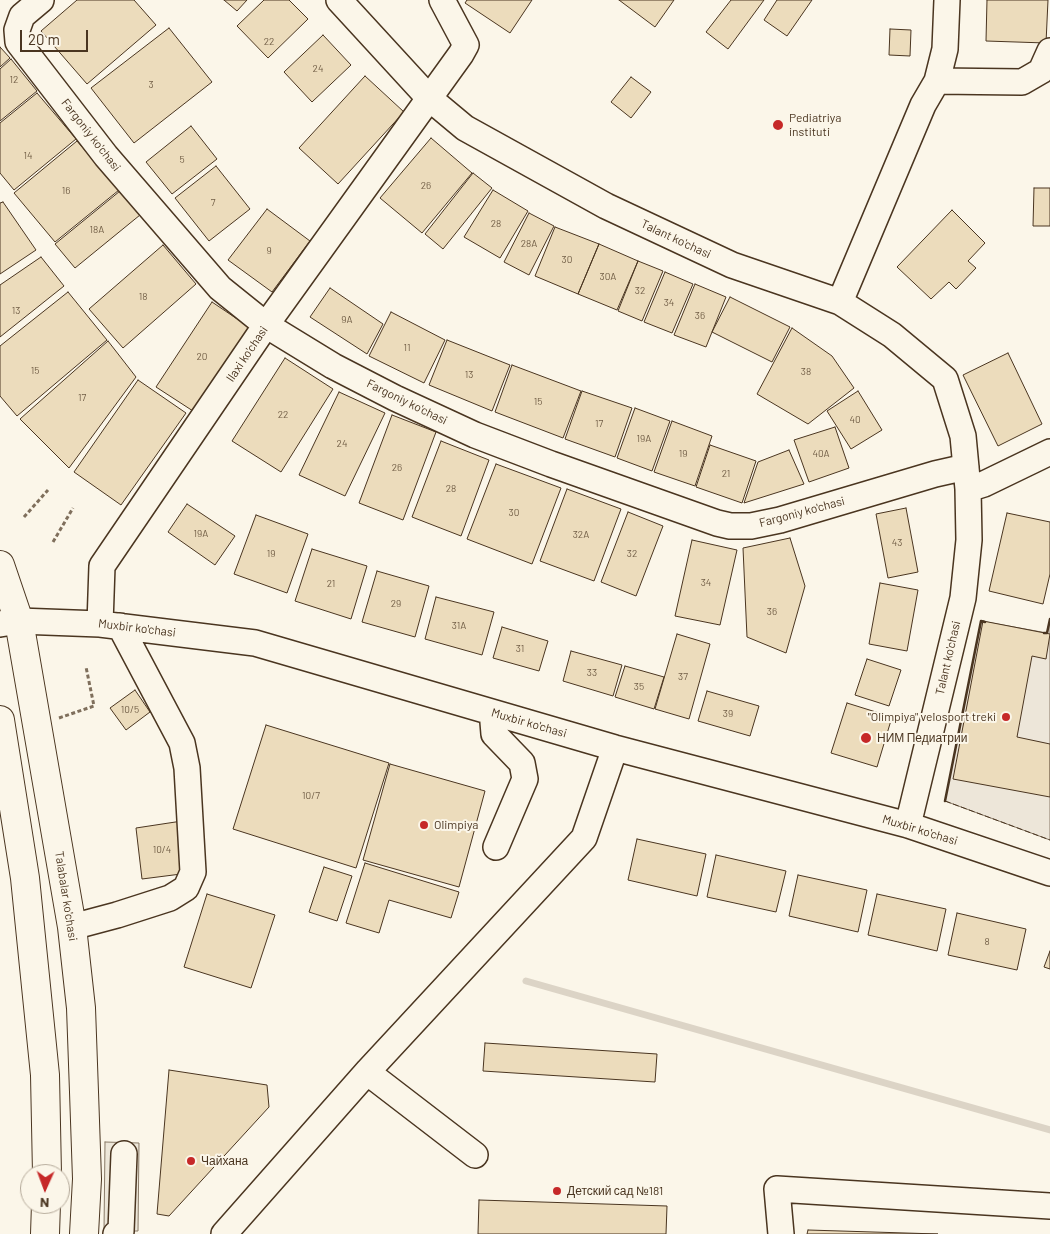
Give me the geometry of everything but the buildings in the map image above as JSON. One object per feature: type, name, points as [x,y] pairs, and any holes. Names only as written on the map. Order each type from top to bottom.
[{"type":"main road","name":"Talabalar ko'chasi","points":[[0,564],[72,927],[81,1008],[87,1179],[84,1234]]},
{"type":"main road","points":[[2,736],[25,878],[45,1075],[47,1164]]},
{"type":"main road","points":[[45,1234],[46,1214]]},
{"type":"street","name":"Fargoniy ko'chasi","points":[[41,0],[22,16],[17,30],[18,42],[106,156],[220,288],[266,325],[333,366],[395,398],[475,434],[560,467],[730,526],[751,526],[780,520],[935,474],[967,478]]},
{"type":"street","name":"Talant ko'chasi","points":[[339,0],[429,98],[465,128],[606,206],[732,265],[840,302],[892,335],[945,379],[963,436],[967,478],[969,540],[963,598],[908,825]]},
{"type":"street","name":"Ilaxi ko'chasi","points":[[110,625],[102,566],[266,325],[462,54],[466,45],[442,0]]},
{"type":"street","points":[[840,302],[923,105],[937,81],[945,49],[947,0]]},
{"type":"street","points":[[937,81],[1022,82],[1041,70],[1050,51]]},
{"type":"street","points":[[967,478],[984,484],[1050,452]]},
{"type":"street","name":"Muxbir ko'chasi","points":[[10,622],[110,625],[255,643],[615,748],[908,825],[1050,873]]},
{"type":"street","points":[[72,927],[170,898],[186,888],[193,872],[187,768],[182,743],[110,625]]},
{"type":"street","points":[[496,714],[494,734],[522,763],[525,779],[496,847]]},
{"type":"street","points":[[224,1234],[367,1072],[584,838],[615,748]]},
{"type":"street","points":[[367,1072],[476,1155]]},
{"type":"street","points":[[116,1234],[121,1231],[124,1154]]},
{"type":"street","points":[[781,1234],[777,1190],[1050,1206]]},
{"type":"path","points":[[24,517],[48,490]]},
{"type":"path","points":[[53,542],[73,508]]},
{"type":"path","points":[[56,719],[94,706],[86,667]]},
{"type":"shaded area","name":"\"Olimpiya\" velosport treki","points":[[1050,619],[1050,840],[945,801],[981,621],[1047,633]]},
{"type":"shaded area","points":[[105,1142],[139,1143],[138,1231],[104,1231]]},
{"type":"waterway","points":[[526,981],[1050,1130]]},
{"type":"fence","points":[[945,801],[1050,840]]},
{"type":"wall","points":[[1044,633],[1047,633],[1050,619]]},
{"type":"wall","points":[[945,801],[981,621],[985,622]]},
{"type":"place","name":"Pediatriya instituti","points":[[778,125]]},
{"type":"place","name":"\"Olimpiya\" velosport treki","points":[[1006,717]]},
{"type":"place","name":"НИМ Педиатрии","points":[[866,738]]},
{"type":"place","name":"Olimpiya","points":[[424,825]]},
{"type":"place","name":"Чайхана","points":[[191,1161]]},
{"type":"place","name":"Детский сад №181","points":[[557,1191]]}]
